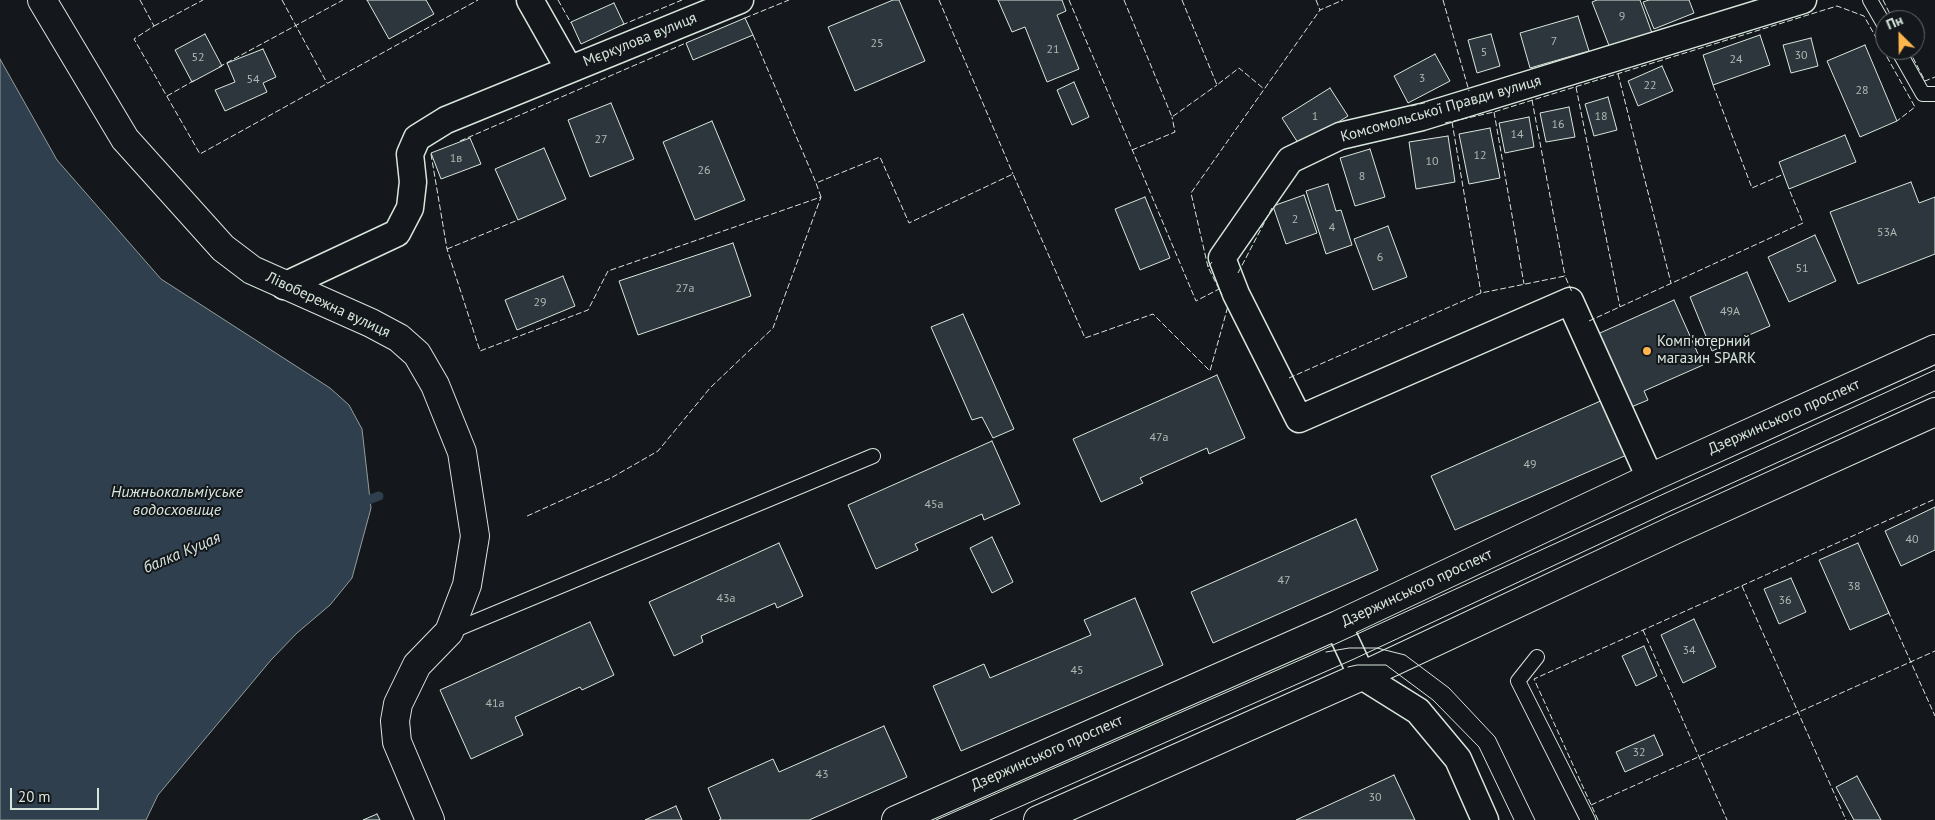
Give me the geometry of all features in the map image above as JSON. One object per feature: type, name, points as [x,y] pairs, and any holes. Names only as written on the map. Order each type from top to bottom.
[{"type":"street","name":"Лівобережна вулиця","points":[[42,0],[125,139],[223,248],[252,270],[284,286],[371,323],[398,338],[417,354],[435,385],[462,452],[475,536],[467,585],[450,632],[416,665],[398,704],[395,721],[397,742],[430,820]]},
{"type":"street","points":[[530,0],[569,70]]},
{"type":"street","name":"Мєркулова вулиця","points":[[284,286],[397,233],[410,208],[413,182],[410,154],[416,138],[446,120],[740,0]]},
{"type":"street","name":"Комсомольської Правди вулиця","points":[[1650,478],[1570,300],[1299,419],[1236,294],[1222,258],[1290,160],[1340,136],[1422,117],[1803,0]]},
{"type":"street","name":"Дзержинського проспект","points":[[896,820],[1338,625],[1650,478],[1935,349]]},
{"type":"street","points":[[1038,820],[1362,676],[1674,530],[1935,412]]},
{"type":"street","points":[[1338,625],[1362,676],[1418,710],[1458,759],[1485,820]]},
{"type":"lane","points":[[1904,60],[1923,94],[1935,94]]},
{"type":"lane","points":[[450,632],[873,456]]},
{"type":"lane","points":[[1537,657],[1518,681],[1588,820]]},
{"type":"water","name":"Нижньокальміуське водосховище","points":[[0,59],[57,160],[161,279],[330,388],[349,405],[362,429],[371,508],[352,578],[330,605],[297,633],[271,660],[158,795],[146,820],[0,820]]},
{"type":"building","points":[[367,0],[426,0],[434,14],[389,39]]},
{"type":"building","points":[[893,0],[899,0],[925,61],[855,91],[828,27]]},
{"type":"building","points":[[998,0],[1062,0],[1066,11],[1057,15],[1079,69],[1047,82],[1025,27],[1012,32]]},
{"type":"building","points":[[1597,0],[1640,0],[1652,33],[1610,48],[1592,2]]},
{"type":"building","points":[[1649,0],[1689,0],[1694,13],[1654,29],[1643,2]]},
{"type":"building","points":[[614,3],[624,24],[581,44],[571,22]]},
{"type":"building","points":[[1578,16],[1589,51],[1530,68],[1520,33]]},
{"type":"building","points":[[745,18],[753,35],[693,60],[686,43]]},
{"type":"building","points":[[205,34],[222,66],[192,82],[175,50]]},
{"type":"building","points":[[1491,34],[1500,66],[1477,73],[1468,40]]},
{"type":"building","points":[[1760,35],[1770,65],[1713,85],[1703,55]]},
{"type":"building","points":[[1811,38],[1818,66],[1791,73],[1783,45]]},
{"type":"building","points":[[1865,45],[1897,121],[1860,137],[1827,61]]},
{"type":"building","points":[[263,49],[276,77],[263,83],[267,92],[225,111],[215,90],[235,82],[227,63]]},
{"type":"building","points":[[1435,54],[1450,81],[1408,103],[1394,76]]},
{"type":"building","points":[[1662,66],[1673,91],[1638,106],[1628,81]]},
{"type":"building","points":[[1074,82],[1089,117],[1072,125],[1057,90]]},
{"type":"building","points":[[1330,88],[1348,116],[1300,146],[1282,118]]},
{"type":"building","points":[[1608,97],[1617,130],[1594,136],[1585,104]]},
{"type":"building","points":[[611,103],[634,159],[590,177],[568,120]]},
{"type":"building","points":[[1569,107],[1575,137],[1546,142],[1540,113]]},
{"type":"building","points":[[1529,117],[1534,147],[1505,153],[1499,123]]},
{"type":"building","points":[[712,121],[745,200],[695,220],[663,142]]},
{"type":"building","points":[[1490,128],[1500,178],[1469,184],[1459,134]]},
{"type":"building","points":[[1845,135],[1856,162],[1789,189],[1779,162]]},
{"type":"building","points":[[1448,136],[1455,182],[1416,189],[1409,142]]},
{"type":"building","points":[[470,138],[481,164],[441,179],[431,153]]},
{"type":"building","points":[[544,148],[566,199],[518,220],[495,169]]},
{"type":"building","points":[[1370,149],[1385,197],[1355,206],[1340,158]]},
{"type":"building","points":[[1911,182],[1919,203],[1935,197],[1935,254],[1858,284],[1830,212]]},
{"type":"building","points":[[1328,184],[1336,211],[1341,210],[1352,245],[1326,254],[1306,191]]},
{"type":"building","points":[[1304,195],[1317,233],[1286,244],[1273,206]]},
{"type":"building","points":[[1145,197],[1170,258],[1140,270],[1115,209]]},
{"type":"building","points":[[1388,226],[1407,277],[1373,290],[1354,239]]},
{"type":"building","points":[[1815,235],[1836,281],[1789,302],[1768,257]]},
{"type":"building","points":[[733,243],[751,296],[638,335],[619,281]]},
{"type":"building","points":[[1747,272],[1770,326],[1712,351],[1690,297]]},
{"type":"building","points":[[563,276],[575,306],[517,330],[505,300]]},
{"type":"building","name":"Комп'ютерний магазин SPARK","points":[[1674,300],[1703,365],[1644,391],[1648,400],[1624,410],[1591,337]]},
{"type":"building","points":[[963,314],[1014,429],[993,438],[982,417],[972,420],[931,327]]},
{"type":"building","points":[[1217,375],[1245,438],[1209,454],[1207,448],[1140,478],[1143,483],[1101,502],[1073,439]]},
{"type":"building","points":[[1605,399],[1629,454],[1455,530],[1431,476]]},
{"type":"building","points":[[992,441],[1020,504],[984,520],[982,514],[915,544],[918,550],[876,569],[848,505]]},
{"type":"building","points":[[1935,507],[1935,550],[1901,566],[1885,531]]},
{"type":"building","points":[[1356,519],[1378,570],[1213,643],[1191,592]]},
{"type":"building","points":[[992,537],[1013,582],[992,593],[970,548]]},
{"type":"building","points":[[779,543],[803,596],[777,608],[775,603],[701,636],[703,642],[674,656],[649,602]]},
{"type":"building","points":[[1858,543],[1889,613],[1850,630],[1819,560]]},
{"type":"building","points":[[1791,578],[1806,612],[1779,624],[1764,589]]},
{"type":"building","points":[[1135,598],[1163,665],[961,751],[933,686],[984,664],[990,678],[1091,635],[1084,620]]},
{"type":"building","points":[[1694,619],[1716,667],[1683,683],[1661,635]]},
{"type":"building","points":[[590,622],[614,675],[582,690],[580,687],[515,717],[523,735],[471,759],[440,690]]},
{"type":"building","points":[[1644,646],[1657,676],[1636,686],[1622,656]]},
{"type":"building","points":[[884,726],[907,777],[809,820],[719,820],[721,819],[708,788],[773,759],[779,772]]},
{"type":"building","points":[[1654,735],[1663,755],[1625,772],[1616,752]]},
{"type":"building","points":[[1394,775],[1415,820],[1296,820]]},
{"type":"building","points":[[1857,776],[1881,820],[1854,820],[1836,787]]},
{"type":"building","points":[[676,806],[682,820],[645,820]]},
{"type":"building","points":[[377,814],[380,820],[363,820]]},
{"type":"waterway","name":"балка Куцая","points":[[360,503],[379,496]]},
{"type":"tram line","points":[[936,820],[1309,656],[1935,370]]},
{"type":"tram line","points":[[990,820],[1354,659],[1666,513],[1935,391]]},
{"type":"tram line","points":[[1326,652],[1349,648],[1377,648],[1405,655],[1449,688],[1495,737],[1535,820]]},
{"type":"tram line","points":[[1348,667],[1357,665],[1386,665],[1433,700],[1479,747],[1514,820]]},
{"type":"fence","points":[[140,0],[154,26],[134,39],[200,154],[478,0]]},
{"type":"fence","points":[[154,26],[203,0]]},
{"type":"fence","points":[[282,0],[327,83]]},
{"type":"fence","points":[[219,67],[343,0]]},
{"type":"fence","points":[[558,0],[571,23]]},
{"type":"fence","points":[[622,25],[682,0]]},
{"type":"fence","points":[[745,18],[789,0]]},
{"type":"fence","points":[[939,0],[1013,174]]},
{"type":"fence","points":[[1069,0],[1196,301],[1219,289]]},
{"type":"fence","points":[[1124,0],[1172,117],[1217,85]]},
{"type":"fence","points":[[1182,0],[1217,85],[1239,68],[1264,89]]},
{"type":"fence","points":[[1316,0],[1320,10]]},
{"type":"fence","points":[[1208,267],[1191,193],[1320,10],[1343,0]]},
{"type":"fence","points":[[1443,0],[1469,91]]},
{"type":"fence","points":[[1883,0],[1888,10]]},
{"type":"fence","points":[[1445,123],[1494,112],[1837,6],[1864,16],[1915,107],[1897,121]]},
{"type":"fence","points":[[753,35],[816,183]]},
{"type":"fence","points":[[460,141],[686,43]]},
{"type":"fence","points":[[1914,60],[1925,81],[1935,77]]},
{"type":"fence","points":[[1618,74],[1671,283]]},
{"type":"fence","points":[[167,96],[195,80]]},
{"type":"fence","points":[[1713,85],[1752,188],[1784,174]]},
{"type":"fence","points":[[1576,87],[1620,307]]},
{"type":"fence","points":[[1532,100],[1565,276]]},
{"type":"fence","points":[[1411,106],[1428,102]]},
{"type":"fence","points":[[1494,112],[1524,284]]},
{"type":"fence","points":[[1132,150],[1175,132],[1172,117]]},
{"type":"fence","points":[[1452,122],[1481,293]]},
{"type":"fence","points":[[431,154],[447,249],[480,351],[588,310],[608,271],[821,197],[773,328],[710,388],[658,451],[611,478],[525,517]]},
{"type":"fence","points":[[821,197],[816,183],[880,157],[909,223],[1013,174],[1085,338],[1153,314],[1210,371],[1228,306]]},
{"type":"fence","points":[[1589,321],[1803,223],[1789,189]]},
{"type":"fence","points":[[1238,273],[1272,208]]},
{"type":"fence","points":[[447,249],[518,220]]},
{"type":"fence","points":[[1212,262],[1208,267],[1222,295]]},
{"type":"fence","points":[[1289,378],[1481,293],[1565,276],[1572,292]]},
{"type":"fence","points":[[1598,820],[1534,679],[1935,499]]},
{"type":"fence","points":[[1742,586],[1846,820]]},
{"type":"fence","points":[[1888,611],[1935,716]]},
{"type":"fence","points":[[1643,630],[1727,820]]},
{"type":"fence","points":[[1591,805],[1935,651]]},
{"type":"place","name":"Комп'ютерний магазин SPARK","points":[[1647,351]]}]
